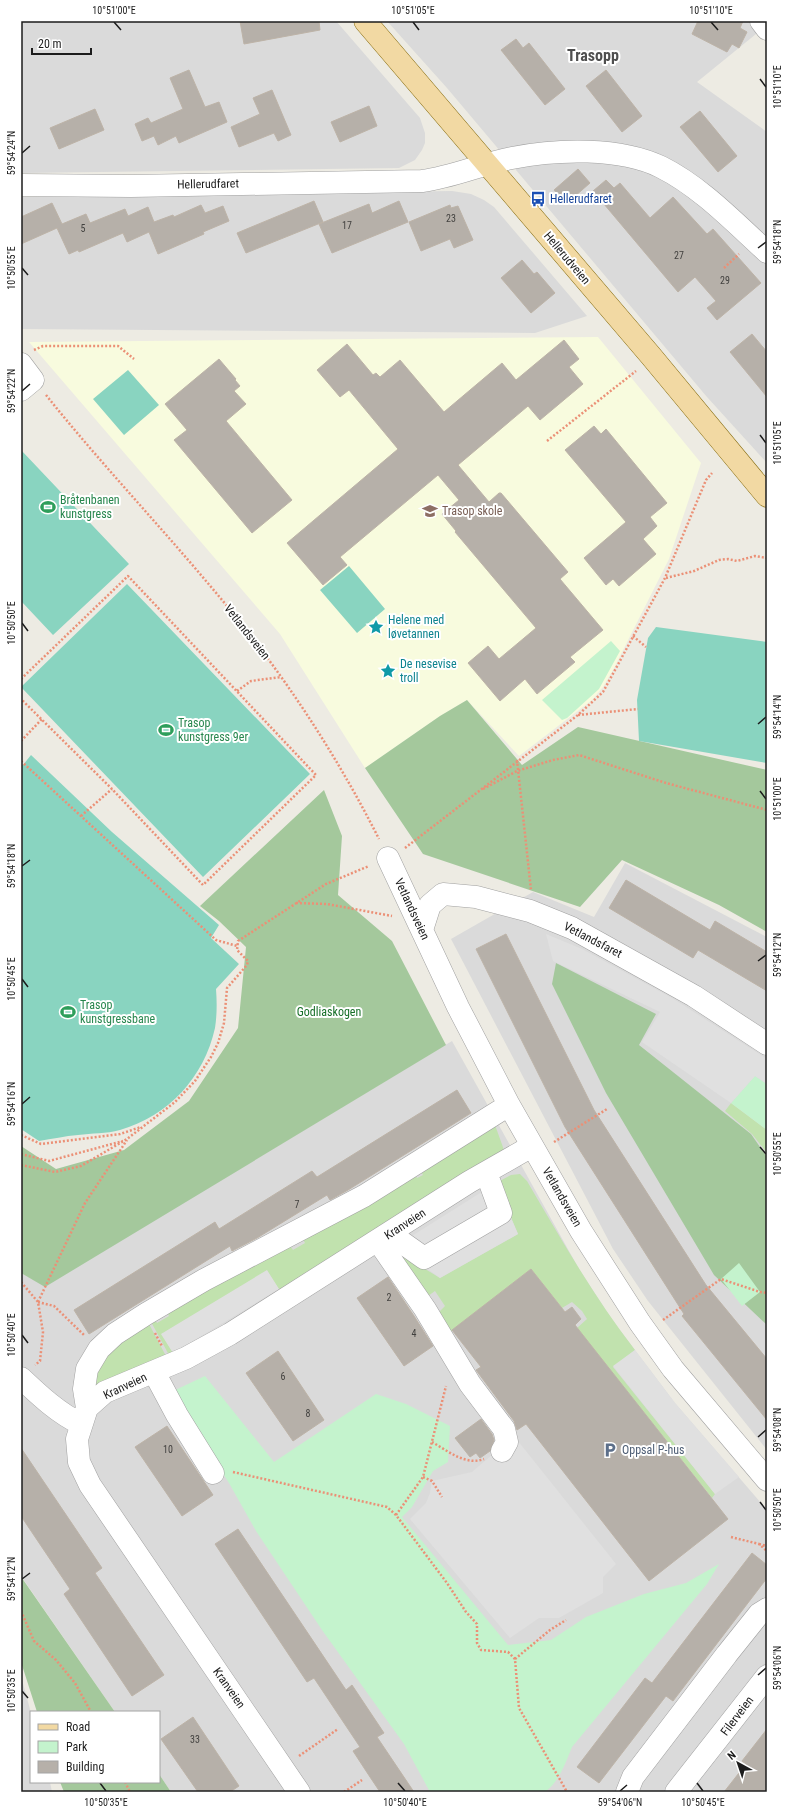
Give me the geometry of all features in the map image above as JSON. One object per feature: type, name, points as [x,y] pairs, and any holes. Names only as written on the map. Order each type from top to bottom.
[{"type":"main road","name":"Hellerudveien","points":[[365,21],[488,164],[767,496]]},
{"type":"street","points":[[761,21],[767,30]]},
{"type":"street","name":"Hellerudfaret","points":[[21,185],[132,186],[316,182],[401,182],[439,178],[514,157],[558,153],[621,154],[636,157],[661,167],[692,187],[722,210],[767,252]]},
{"type":"street","name":"Vetlandsveien","points":[[388,858],[458,1007],[509,1106],[540,1145],[581,1231],[640,1323],[698,1400],[767,1480]]},
{"type":"street","name":"Vetlandsfaret","points":[[422,930],[430,904],[443,894],[476,897],[530,911],[572,928],[694,996],[767,1044]]},
{"type":"street","points":[[27,1372],[36,1392],[70,1419],[84,1416],[84,1389],[87,1369],[99,1349],[115,1334],[146,1314],[253,1254],[341,1210],[509,1106]]},
{"type":"street","name":"Kranveien","points":[[299,1792],[90,1485],[79,1462],[77,1439],[84,1416],[105,1392],[163,1368],[230,1334],[324,1273],[485,1173],[540,1145]]},
{"type":"street","points":[[387,1235],[400,1241],[424,1258],[501,1213],[485,1173]]},
{"type":"street","points":[[387,1235],[425,1309],[470,1384],[504,1430],[507,1442],[502,1451]]},
{"type":"street","points":[[163,1368],[177,1415],[211,1470]]},
{"type":"street","points":[[627,1792],[632,1777],[722,1660],[760,1614],[767,1609]]},
{"type":"street","name":"Filerveien","points":[[676,1792],[767,1676]]},
{"type":"path","points":[[26,372],[43,346],[118,346],[134,359]]},
{"type":"path","points":[[546,441],[638,369]]},
{"type":"path","name":"Vetlandsveien","points":[[26,372],[207,582],[281,677],[333,754],[353,789],[388,858]]},
{"type":"path","points":[[21,1165],[55,1172],[81,1166],[127,1139],[175,1102],[195,1081],[211,1057],[218,1043],[224,1023],[227,988],[247,966],[248,961],[237,950],[238,941],[326,884],[399,853],[517,760],[578,715],[603,692],[665,578],[696,508],[706,480],[712,473]]},
{"type":"path","points":[[665,578],[694,571],[719,560],[728,559],[737,561],[755,556],[767,558]]},
{"type":"path","points":[[21,679],[128,576],[316,775],[203,885],[112,789],[21,699]]},
{"type":"path","points":[[633,636],[646,647]]},
{"type":"path","points":[[237,692],[251,682],[281,677]]},
{"type":"path","points":[[578,715],[638,709]]},
{"type":"path","points":[[21,741],[42,719]]},
{"type":"path","points":[[475,793],[517,771],[552,760],[579,755],[666,783],[767,810]]},
{"type":"path","points":[[517,760],[531,890]]},
{"type":"path","points":[[21,761],[216,940],[237,946]]},
{"type":"path","points":[[81,816],[112,789]]},
{"type":"path","points":[[296,903],[327,904],[398,917]]},
{"type":"path","points":[[540,1145],[607,1108]]},
{"type":"path","points":[[21,1134],[41,1144],[120,1134],[143,1126]]},
{"type":"path","points":[[21,1154],[49,1161],[127,1139]]},
{"type":"path","points":[[38,1302],[85,1204],[127,1139]]},
{"type":"path","points":[[659,1323],[721,1279],[760,1292],[767,1292]]},
{"type":"path","points":[[21,1282],[38,1302],[43,1332],[40,1361],[27,1372]]},
{"type":"path","points":[[38,1302],[54,1306],[99,1349]]},
{"type":"path","points":[[146,1314],[163,1368]]},
{"type":"path","points":[[396,1515],[422,1477],[444,1398],[452,1354]]},
{"type":"path","points":[[432,1442],[468,1461],[477,1462],[502,1451]]},
{"type":"path","points":[[211,1470],[387,1507],[396,1515],[447,1583],[466,1612],[477,1624],[477,1643],[481,1650],[508,1652],[515,1659],[519,1708],[567,1792]]},
{"type":"path","points":[[422,1477],[432,1482],[442,1497]]},
{"type":"path","points":[[730,1537],[767,1546]]},
{"type":"path","points":[[759,1544],[767,1551]]},
{"type":"path","points":[[21,1611],[34,1641],[56,1660],[75,1682],[90,1711]]},
{"type":"path","points":[[515,1659],[550,1630],[566,1620]]},
{"type":"path","points":[[283,1767],[338,1729]]},
{"type":"path","points":[[344,1792],[362,1780]]},
{"type":"path","points":[[126,1783],[130,1792]]},
{"type":"shaded area","points":[[21,21],[336,21],[420,118],[425,133],[425,143],[415,160],[399,168],[21,173]]},
{"type":"shaded area","points":[[387,21],[767,21],[767,25],[697,82],[767,132],[767,463],[707,397],[447,88]]},
{"type":"shaded area","points":[[452,191],[471,194],[494,207],[587,316],[535,333],[21,329],[21,197]]},
{"type":"shaded area","name":"Trasop skole","points":[[598,337],[701,463],[669,559],[614,668],[603,687],[592,700],[519,756],[467,700],[440,716],[365,768],[280,634],[29,342]]},
{"type":"shaded area","points":[[625,863],[767,937],[767,1450],[648,1301],[613,1249],[451,939],[533,892],[594,917]]},
{"type":"shaded area","points":[[546,934],[582,949],[672,998],[767,1059],[767,1084],[755,1076],[731,1103],[642,1042],[660,1012],[553,961]]},
{"type":"shaded area","points":[[452,1041],[579,1269],[613,1321],[675,1403],[767,1510],[767,1792],[171,1792],[160,1776],[160,1711],[114,1711],[21,1576],[21,1273],[45,1286]]},
{"type":"shaded area","points":[[496,1183],[518,1234],[440,1278],[396,1246]]},
{"type":"shaded area","points":[[267,1270],[279,1289],[173,1353],[161,1334]]},
{"type":"shaded area","points":[[635,1350],[675,1403],[739,1477],[715,1494],[613,1366]]},
{"type":"shaded area","points":[[514,1436],[616,1564],[603,1577],[603,1593],[559,1618],[539,1618],[510,1638],[410,1519],[426,1503],[430,1493],[432,1481],[472,1472]]},
{"type":"shaded area","points":[[21,1676],[30,1711],[30,1783],[50,1783],[52,1792],[21,1792]]},
{"type":"green space","points":[[128,370],[159,405],[124,435],[93,399]]},
{"type":"green space","name":"Bråtenbanen kunstgress","points":[[21,450],[129,564],[53,635],[21,601]]},
{"type":"green space","points":[[349,566],[385,609],[357,633],[320,590]]},
{"type":"green space","name":"Trasop kunstgress 9er","points":[[127,584],[310,774],[203,877],[21,687]]},
{"type":"green space","points":[[656,627],[767,642],[767,763],[639,741],[637,700],[648,638]]},
{"type":"green space","points":[[611,641],[620,651],[599,689],[567,718],[562,720],[542,700]]},
{"type":"green space","points":[[467,700],[522,765],[578,727],[767,770],[767,932],[719,905],[622,860],[580,907],[423,854],[365,768],[440,716]]},
{"type":"green space","points":[[31,755],[112,832],[219,925],[211,938],[239,964],[216,989],[217,1008],[215,1028],[210,1046],[202,1063],[182,1092],[169,1104],[138,1124],[120,1130],[39,1141],[21,1129],[21,764],[23,765]]},
{"type":"green space","name":"Godliaskogen","points":[[324,790],[342,836],[338,895],[392,941],[446,1045],[45,1287],[21,1273],[21,1146],[56,1169],[124,1150],[189,1101],[238,1028],[246,947],[219,921],[200,906]]},
{"type":"green space","points":[[556,963],[656,1014],[639,1045],[751,1134],[767,1157],[767,1325],[714,1275],[606,1093],[552,984]]},
{"type":"green space","points":[[755,1076],[767,1084],[767,1130],[731,1103]]},
{"type":"green space","points":[[731,1103],[767,1130],[767,1153],[752,1134],[725,1111]]},
{"type":"green space","points":[[495,1125],[504,1150],[280,1291],[267,1271],[162,1334],[173,1353],[169,1355],[150,1320],[154,1317],[157,1323],[169,1316],[166,1310],[289,1244],[293,1250],[305,1243],[302,1237],[414,1173],[417,1178],[423,1175],[420,1170]]},
{"type":"green space","points":[[520,1174],[527,1181],[592,1289],[635,1350],[613,1367],[715,1494],[712,1498],[577,1328],[587,1319],[582,1311],[572,1302],[562,1308],[531,1269],[452,1331],[447,1332],[438,1313],[445,1306],[435,1291],[428,1296],[404,1273],[396,1246],[407,1258],[440,1278],[518,1234],[496,1183],[511,1175]]},
{"type":"green space","points":[[739,1263],[760,1292],[742,1306],[721,1279]]},
{"type":"green space","points":[[148,1322],[167,1358],[94,1388],[97,1363],[109,1349]]},
{"type":"green space","points":[[205,1376],[274,1462],[376,1394],[406,1404],[450,1426],[448,1462],[433,1471],[412,1507],[402,1517],[508,1645],[551,1640],[586,1617],[644,1594],[686,1583],[719,1564],[707,1584],[572,1747],[565,1765],[558,1777],[545,1792],[430,1792],[404,1744],[322,1630],[256,1531],[229,1483],[171,1392]]},
{"type":"green space","points":[[21,1576],[114,1711],[37,1711],[21,1662]]},
{"type":"green space","points":[[160,1776],[171,1792],[64,1792],[60,1783],[160,1783]]},
{"type":"building","points":[[240,21],[319,21],[320,30],[244,44]]},
{"type":"building","points":[[698,21],[743,21],[740,28],[747,32],[739,48],[732,44],[727,52],[692,34]]},
{"type":"building","points":[[516,39],[523,48],[529,43],[565,89],[545,105],[501,50]]},
{"type":"building","points":[[189,70],[205,107],[219,102],[227,122],[179,143],[176,136],[158,145],[154,136],[142,141],[135,124],[148,118],[151,123],[183,109],[170,78]]},
{"type":"building","points":[[606,70],[642,116],[622,132],[586,86]]},
{"type":"building","points":[[272,90],[291,135],[278,141],[274,133],[239,147],[231,127],[260,114],[253,98]]},
{"type":"building","points":[[369,106],[377,126],[340,142],[331,122]]},
{"type":"building","points":[[95,109],[104,130],[59,149],[50,128]]},
{"type":"building","points":[[700,111],[737,156],[718,172],[680,127]]},
{"type":"building","points":[[578,169],[590,183],[566,204],[554,190]]},
{"type":"building","points":[[606,180],[614,188],[620,183],[650,218],[673,197],[707,234],[713,229],[761,283],[717,320],[707,308],[716,301],[695,277],[678,292],[593,191]]},
{"type":"building","points":[[314,201],[323,222],[246,253],[237,233]]},
{"type":"building","points":[[399,201],[408,222],[332,253],[319,224],[369,204],[372,213]]},
{"type":"building","points":[[52,203],[62,224],[86,214],[90,223],[125,209],[128,216],[148,207],[154,222],[173,215],[174,217],[201,205],[205,213],[223,206],[229,221],[203,232],[204,234],[158,254],[149,232],[127,242],[123,233],[79,252],[78,250],[69,254],[57,228],[21,244],[21,217]]},
{"type":"building","points":[[450,205],[451,208],[458,206],[473,240],[454,248],[450,239],[421,251],[409,222]]},
{"type":"building","points":[[522,260],[534,274],[537,272],[555,293],[531,313],[501,278]]},
{"type":"building","points":[[752,334],[767,352],[767,397],[730,352]]},
{"type":"building","points":[[564,340],[579,359],[569,367],[583,384],[540,420],[528,406],[458,465],[489,502],[501,493],[568,572],[560,579],[603,630],[570,657],[575,662],[537,694],[525,679],[500,701],[468,663],[488,646],[499,659],[536,628],[455,532],[456,531],[442,514],[459,500],[438,475],[340,557],[347,565],[323,585],[287,543],[398,449],[349,390],[340,397],[317,370],[347,344],[373,375],[376,373],[380,377],[400,360],[444,412],[502,363],[516,380]]},
{"type":"building","points":[[219,359],[236,379],[235,380],[240,386],[234,391],[246,404],[226,421],[292,500],[252,533],[174,440],[187,430],[165,404]]},
{"type":"building","points":[[594,426],[601,434],[606,429],[667,503],[650,517],[657,526],[643,539],[656,554],[619,586],[613,579],[606,585],[584,558],[626,522],[565,450]]},
{"type":"building","points":[[626,880],[710,930],[715,921],[767,952],[767,991],[698,950],[693,958],[609,908]]},
{"type":"building","points":[[506,934],[594,1110],[706,1285],[767,1359],[767,1420],[682,1316],[684,1314],[565,1127],[476,949]]},
{"type":"building","points":[[457,1090],[471,1113],[348,1190],[330,1200],[327,1195],[257,1238],[232,1251],[230,1246],[89,1334],[74,1310],[215,1222],[219,1229],[312,1171],[317,1177]]},
{"type":"building","name":"Oppsal P-hus","points":[[531,1269],[565,1312],[572,1307],[581,1319],[575,1325],[728,1519],[649,1581],[526,1424],[517,1430],[514,1421],[476,1370],[481,1367],[452,1330]]},
{"type":"building","points":[[388,1277],[433,1346],[404,1366],[357,1298]]},
{"type":"building","points":[[278,1351],[324,1420],[293,1441],[246,1373]]},
{"type":"building","points":[[481,1419],[492,1434],[494,1440],[490,1451],[480,1458],[476,1453],[470,1457],[455,1438]]},
{"type":"building","points":[[167,1426],[213,1495],[182,1516],[135,1447]]},
{"type":"building","points":[[21,1448],[102,1568],[95,1573],[164,1675],[132,1696],[64,1594],[70,1589],[21,1516]]},
{"type":"building","points":[[238,1529],[346,1690],[352,1685],[384,1733],[377,1737],[414,1792],[380,1792],[353,1751],[360,1747],[314,1678],[307,1682],[215,1544]]},
{"type":"building","points":[[752,1553],[767,1565],[767,1578],[673,1701],[666,1696],[599,1783],[577,1767],[645,1678],[652,1683]]},
{"type":"building","points":[[193,1717],[239,1786],[230,1792],[198,1792],[161,1739]]},
{"type":"building","points":[[767,1729],[767,1792],[724,1792],[746,1764],[742,1761]]},
{"type":"place","name":"Hellerudfaret","points":[[538,199]]},
{"type":"place","name":"Bråtenbanen kunstgress","points":[[48,507]]},
{"type":"place","name":"Trasop skole","points":[[430,511]]},
{"type":"place","name":"Helene med løvetannen","points":[[376,627]]},
{"type":"place","name":"De nesevise troll","points":[[388,671]]},
{"type":"place","name":"Trasop kunstgress 9er","points":[[166,730]]},
{"type":"place","name":"Trasop kunstgressbane","points":[[68,1012]]},
{"type":"place","name":"Oppsal P-hus","points":[[610,1450]]},
{"type":"district","name":"Trasopp","points":[[593,55]]}]
